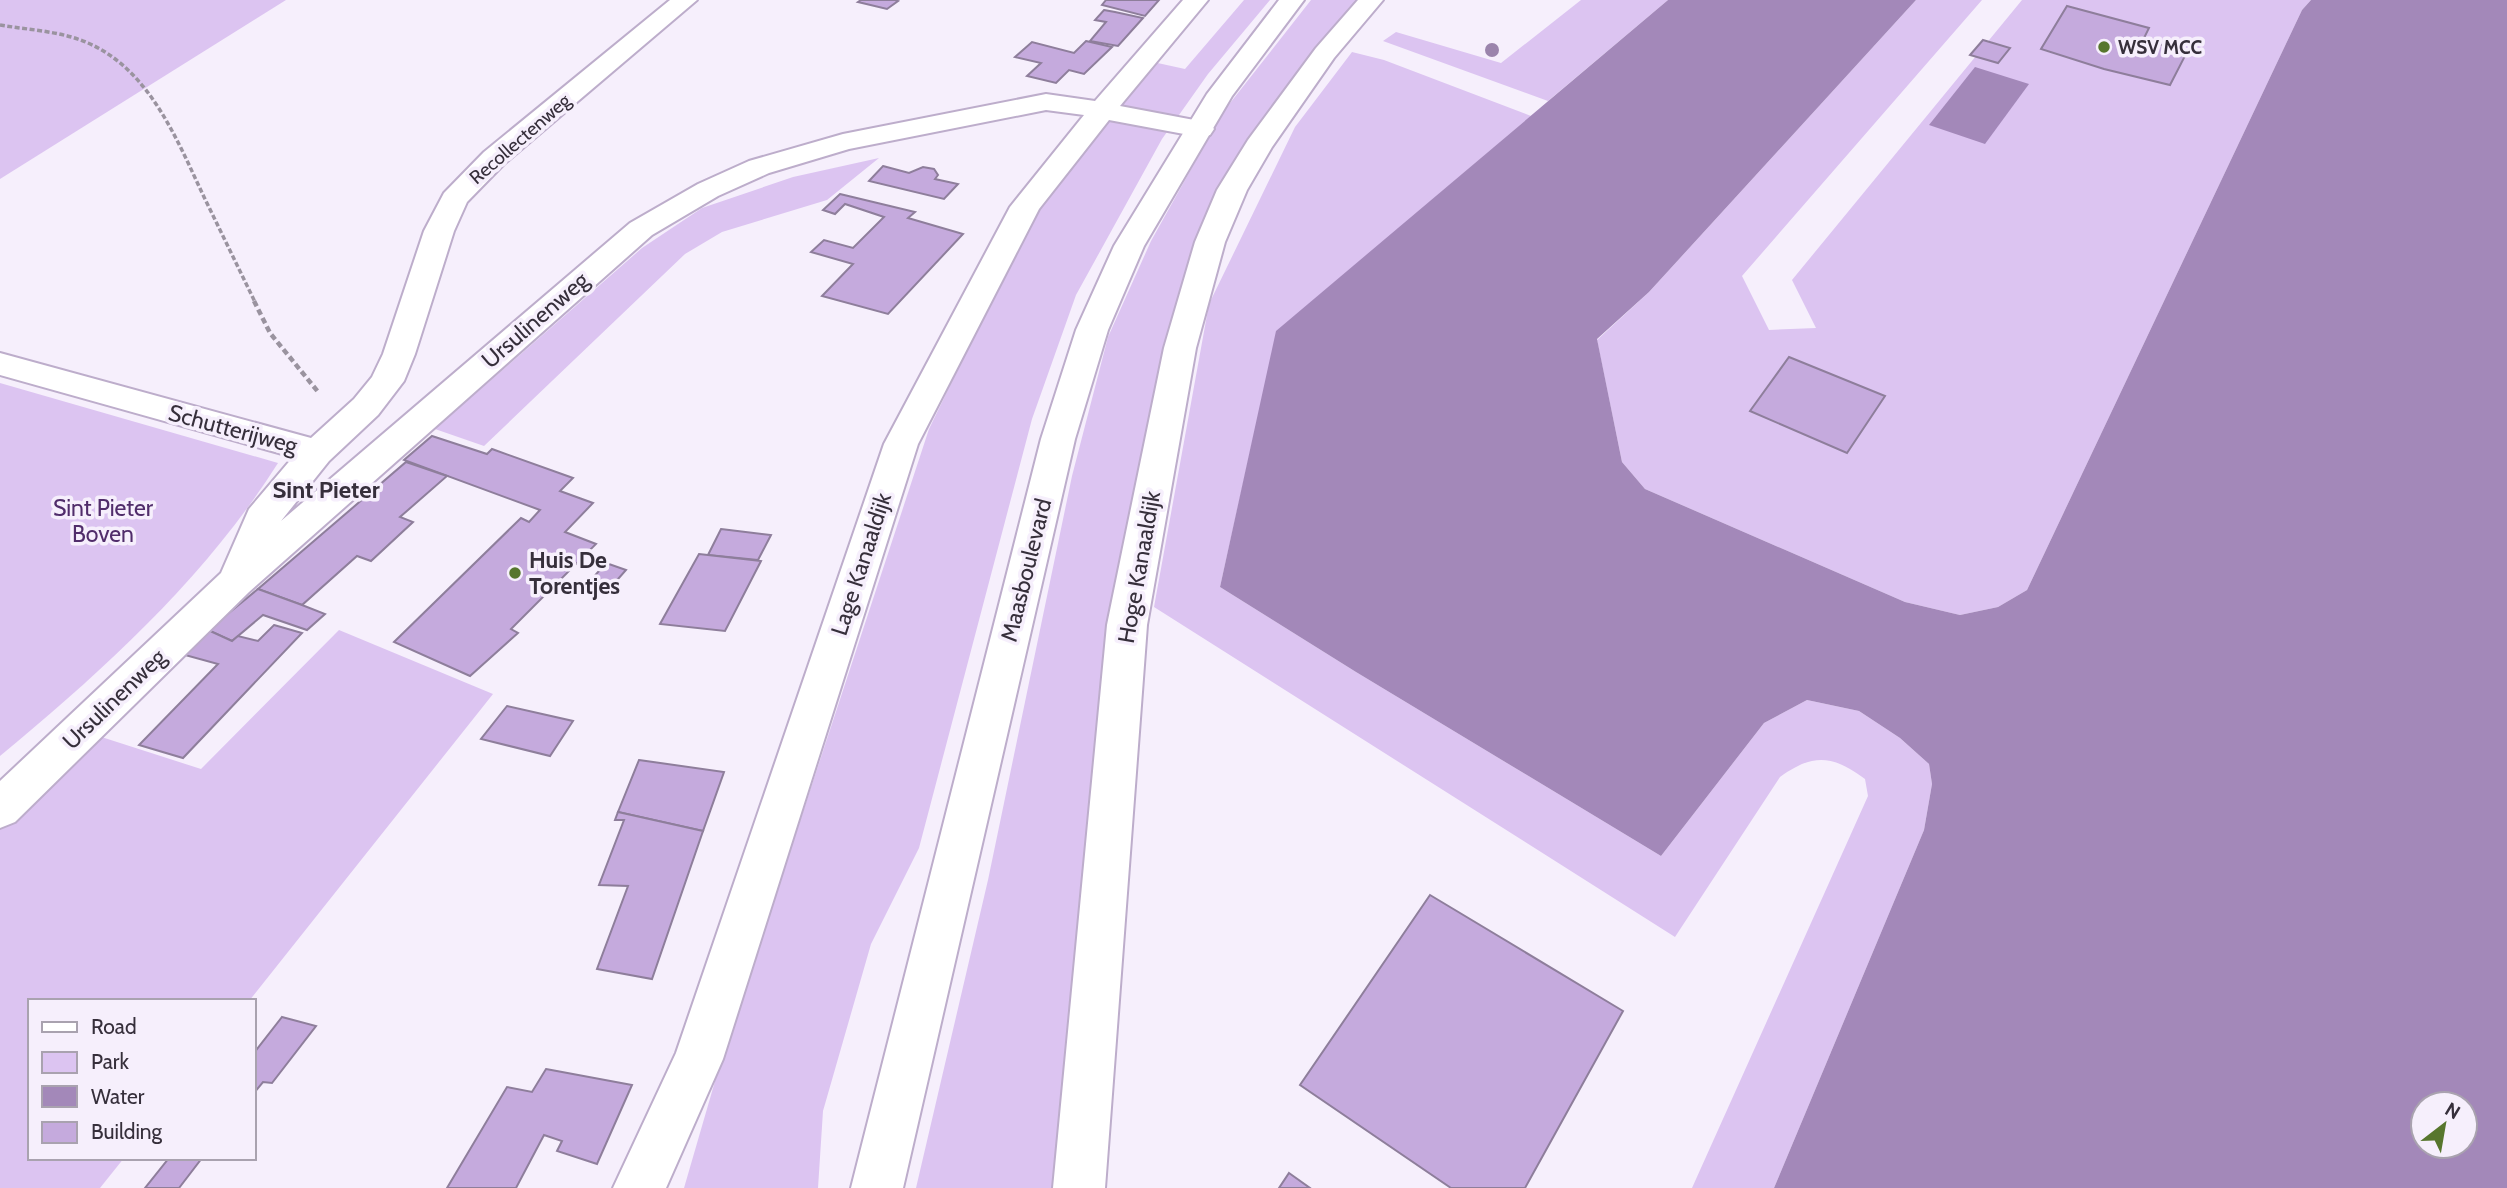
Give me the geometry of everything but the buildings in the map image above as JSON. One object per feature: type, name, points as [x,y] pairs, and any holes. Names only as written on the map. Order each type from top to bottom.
[{"type":"street","name":"Recollectenweg","points":[[317,452],[366,407],[387,381],[399,354],[439,231],[454,199],[494,158],[685,0]]},
{"type":"street","name":"Lage Kanaaldijk","points":[[639,1188],[698,1059],[901,444],[1025,207],[1101,111],[1196,0]]},
{"type":"street","name":"Maasboulevard","points":[[877,1188],[1058,439],[1092,330],[1129,246],[1220,94],[1292,0]]},
{"type":"street","name":"Hoge Kanaaldijk","points":[[1079,1188],[1127,625],[1180,348],[1210,242],[1232,190],[1258,146],[1325,53],[1371,0]]},
{"type":"street","name":"Ursulinenweg","points":[[0,809],[235,582],[641,229],[708,190],[759,167],[843,142],[1046,102],[1200,130]]},
{"type":"street","name":"Schutterijweg","points":[[0,365],[317,452],[262,519],[235,582]]},
{"type":"path","points":[[0,25],[70,36],[91,44],[124,65],[130,72],[153,99],[173,133],[270,333],[308,378],[344,428]]},
{"type":"green space","points":[[0,0],[286,0],[0,179]]},
{"type":"green space","points":[[1244,0],[1270,0],[1208,74],[1162,139],[1076,295],[1032,419],[919,848],[871,944],[823,1111],[818,1188],[684,1188],[720,1064],[929,429],[1037,206],[1153,62],[1185,69]]},
{"type":"green space","points":[[1311,0],[1359,0],[1319,46],[1168,348],[1108,615],[1054,1188],[916,1188],[988,880],[1072,476],[1108,337],[1151,241],[1223,112]]},
{"type":"green space","points":[[1581,0],[1668,0],[1548,101],[1383,41],[1396,32],[1501,63]]},
{"type":"green space","points":[[1916,0],[1982,0],[1742,276],[1769,330],[1816,328],[1792,280],[2022,0],[2311,0],[2302,10],[2027,590],[1998,607],[1960,615],[1905,602],[1645,489],[1622,462],[1597,340],[1649,292]]},
{"type":"green space","points":[[1352,52],[1384,60],[1531,116],[1277,331],[1220,587],[1661,856],[1764,723],[1807,700],[1859,711],[1900,738],[1929,764],[1932,784],[1924,830],[1774,1188],[1692,1188],[1868,796],[1865,779],[1843,765],[1823,760],[1803,764],[1780,777],[1675,937],[1154,607],[1209,304],[1295,127]]},
{"type":"green space","points":[[879,158],[827,200],[722,232],[685,254],[484,446],[435,429],[642,248],[702,208],[793,177]]},
{"type":"green space","name":"Sint Pieter Boven","points":[[0,383],[278,463],[219,545],[151,620],[115,656],[0,756]]},
{"type":"green space","points":[[339,630],[493,694],[251,999],[28,999],[28,1160],[122,1160],[100,1188],[0,1188],[0,813],[89,733],[201,769]]},
{"type":"water","points":[[1668,0],[1916,0],[1649,292],[1597,339],[1622,462],[1645,489],[1905,602],[1960,615],[1998,607],[2027,590],[2302,10],[2311,0],[2507,0],[2507,1188],[1774,1188],[1924,830],[1932,784],[1929,764],[1900,738],[1859,711],[1807,700],[1764,723],[1661,856],[1220,587],[1276,331]]},
{"type":"water","points":[[1975,67],[2029,84],[1985,144],[1929,125]]},
{"type":"place","name":"WSV MCC","points":[[2104,47]]},
{"type":"place","name":"Huis De Torentjes","points":[[515,573]]},
{"type":"district","name":"Sint Pieter","points":[[326,489]]}]
